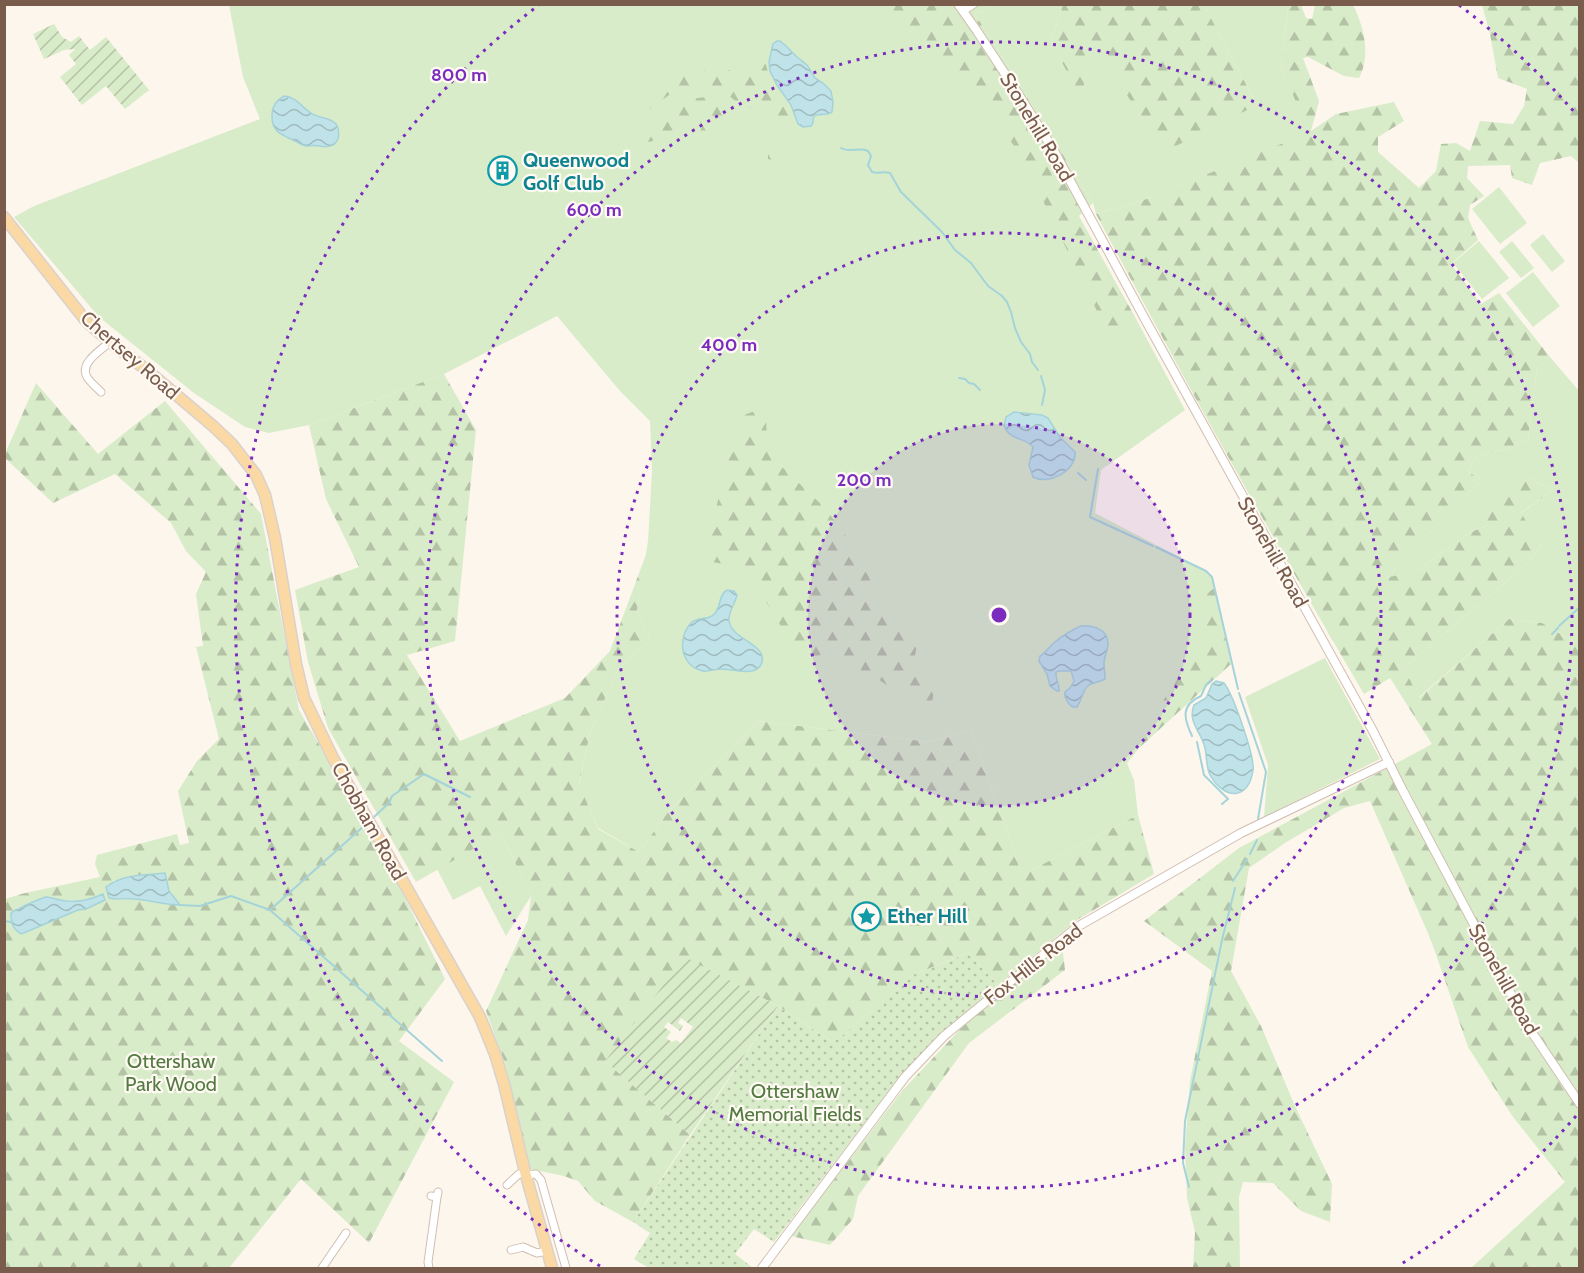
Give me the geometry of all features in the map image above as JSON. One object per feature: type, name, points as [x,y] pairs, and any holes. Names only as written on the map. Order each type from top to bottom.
[{"type":"main road","name":"Chertsey Road","points":[[4,217],[86,321],[213,426],[243,457]]},
{"type":"main road","name":"Chobham Road","points":[[243,457],[256,475],[265,495],[304,698],[339,768],[480,1017],[501,1074],[525,1173],[552,1269]]},
{"type":"street","points":[[960,8],[974,4]]},
{"type":"street","name":"Stonehill Road","points":[[960,8],[1053,149],[1373,731],[1529,1028],[1580,1104]]},
{"type":"street","points":[[101,392],[87,378],[85,367],[110,342]]},
{"type":"street","name":"Fox Hills Road","points":[[762,1269],[905,1077],[944,1036],[1063,938],[1077,927],[1236,836],[1389,762]]},
{"type":"street","points":[[507,1185],[519,1174],[525,1173],[536,1174],[541,1180],[566,1269]]},
{"type":"street","points":[[429,1269],[435,1195]]},
{"type":"street","points":[[321,1269],[346,1233]]},
{"type":"street","points":[[511,1250],[523,1247],[537,1253],[547,1251]]},
{"type":"green space","points":[[229,5],[941,5],[1124,312],[1135,317],[1185,410],[1101,470],[1095,513],[1206,571],[1212,577],[1232,663],[1140,747],[1127,763],[1134,780],[1138,815],[1022,875],[971,730],[929,742],[758,721],[669,811],[639,852],[598,828],[579,785],[590,733],[617,671],[650,640],[637,610],[648,541],[652,471],[650,421],[620,391],[557,316],[444,374],[309,425],[269,433],[245,427],[194,393],[99,317],[14,217],[34,206],[260,119],[243,77]]},
{"type":"green space","points":[[879,5],[993,5],[975,14],[1093,203],[1079,216],[1135,317],[1111,333],[1097,311],[1022,158],[981,96],[931,44]]},
{"type":"green space","points":[[993,5],[1063,5],[1051,41],[1081,98],[1093,42],[1257,105],[1204,5],[1288,5],[1281,69],[1311,132],[1144,200],[1096,214],[1093,203],[975,14]]},
{"type":"green space","points":[[1063,5],[1204,5],[1257,105],[1164,152],[1093,43],[1081,99],[1051,41]]},
{"type":"green space","points":[[1288,5],[1301,5],[1306,18],[1312,19],[1315,5],[1353,5],[1365,41],[1365,60],[1359,78],[1344,76],[1308,57],[1303,58],[1319,101],[1311,131],[1336,114],[1394,102],[1404,121],[1378,137],[1378,152],[1419,188],[1436,171],[1441,144],[1456,143],[1470,151],[1480,121],[1513,124],[1524,106],[1527,89],[1498,78],[1482,5],[1579,5],[1579,163],[1571,156],[1540,163],[1532,185],[1512,178],[1510,165],[1468,166],[1467,178],[1484,196],[1470,205],[1468,218],[1478,240],[1451,264],[1481,304],[1499,293],[1550,357],[1537,369],[1528,439],[1509,448],[1475,457],[1468,472],[1482,480],[1386,578],[1418,570],[1469,533],[1488,525],[1485,508],[1528,476],[1539,484],[1554,489],[1521,513],[1541,546],[1527,564],[1404,668],[1419,698],[1509,619],[1542,623],[1579,645],[1579,986],[1560,991],[1579,1016],[1579,1268],[1471,1268],[1565,1182],[1513,1117],[1468,1047],[1431,940],[1370,801],[1344,808],[1285,843],[1249,868],[1231,971],[1261,1026],[1332,1184],[1330,1222],[1301,1211],[1273,1183],[1243,1182],[1239,1197],[1240,1268],[1193,1268],[1195,1232],[1187,1198],[1185,1147],[1190,1081],[1212,971],[1144,921],[1239,848],[1432,744],[1390,678],[1364,694],[1227,456],[1096,214],[1144,200],[1310,132],[1281,69]]},
{"type":"green space","points":[[54,24],[62,37],[71,42],[79,36],[90,50],[106,37],[149,90],[125,109],[106,86],[82,105],[60,77],[76,64],[69,55],[75,49],[64,50],[44,59],[33,34]]},
{"type":"green space","points":[[765,62],[771,82],[790,107],[795,126],[703,85],[678,89],[615,132],[612,127],[649,97],[683,75],[700,74],[709,67],[726,68],[735,73],[756,70]]},
{"type":"green space","points":[[707,97],[727,106],[767,135],[777,145],[773,160],[768,159],[768,150],[759,140],[729,116],[719,119],[714,135],[703,151],[695,142],[702,127],[699,119],[694,117],[685,116],[679,120],[674,133],[662,132],[658,139],[649,142],[644,138],[639,128],[672,105],[688,99]]},
{"type":"green space","points":[[1499,187],[1527,223],[1500,244],[1472,209]]},
{"type":"green space","points":[[1543,234],[1565,261],[1552,272],[1530,245]]},
{"type":"green space","points":[[1479,241],[1509,278],[1482,299],[1453,263]]},
{"type":"green space","points":[[1512,241],[1534,268],[1521,278],[1499,252]]},
{"type":"green space","points":[[1533,272],[1560,306],[1533,327],[1506,293]]},
{"type":"green space","points":[[1550,357],[1579,391],[1579,645],[1542,623],[1509,619],[1418,698],[1404,668],[1527,564],[1541,546],[1520,514],[1554,489],[1539,484],[1528,476],[1510,491],[1488,525],[1469,533],[1418,570],[1385,579],[1482,480],[1468,472],[1475,457],[1509,448],[1528,439],[1537,369]]},
{"type":"green space","points":[[444,374],[476,430],[455,641],[407,655],[460,741],[565,698],[610,651],[647,552],[637,610],[650,640],[617,671],[590,733],[579,784],[598,829],[639,852],[669,811],[758,721],[929,742],[971,730],[1022,875],[1138,815],[1154,874],[1077,920],[998,985],[968,953],[913,975],[832,1042],[778,1006],[685,958],[605,1061],[690,1135],[633,1222],[595,1201],[578,1181],[530,1169],[504,1061],[486,1011],[528,920],[531,896],[501,833],[416,882],[328,728],[308,662],[295,590],[359,567],[326,499],[309,425]]},
{"type":"green space","name":"Ottershaw Park Wood","points":[[36,383],[98,454],[165,401],[261,514],[299,710],[382,852],[445,979],[399,1041],[454,1082],[369,1243],[301,1179],[229,1268],[5,1268],[5,899],[100,877],[95,864],[97,855],[177,834],[180,845],[189,843],[178,791],[197,761],[219,739],[196,647],[203,646],[196,594],[206,572],[186,551],[171,523],[115,474],[53,503],[5,458]],"holes":[[[165,873],[169,891],[179,905],[134,899],[116,900],[113,881],[136,875]],[[103,894],[86,909],[16,908],[48,897],[60,901],[90,899]]]},
{"type":"green space","points":[[765,407],[767,437],[782,467],[825,508],[863,559],[877,600],[897,629],[917,645],[914,661],[934,691],[932,702],[922,703],[913,694],[888,686],[874,676],[823,654],[812,658],[798,653],[787,639],[766,602],[766,588],[746,579],[731,565],[712,562],[702,565],[730,452],[744,415]]},
{"type":"green space","points":[[1214,588],[1232,663],[1140,747],[1137,742],[1208,630],[1202,598]]},
{"type":"green space","points":[[1325,658],[1380,759],[1264,817],[1268,765],[1245,697]]},
{"type":"green space","points":[[501,833],[531,896],[506,936],[480,886],[453,900],[437,869]]},
{"type":"green space","points":[[1062,944],[1065,970],[969,1043],[858,1196],[853,1219],[830,1245],[791,1236],[902,1091],[965,1024]]},
{"type":"green space","name":"Ottershaw Memorial Fields","points":[[968,953],[998,985],[901,1075],[774,1242],[754,1229],[735,1254],[753,1268],[649,1268],[634,1259],[650,1233],[633,1222],[778,1006],[832,1042],[913,975]]},
{"type":"green space","points":[[685,957],[778,1006],[690,1135],[605,1061]],"holes":[[[681,1018],[693,1027],[681,1043],[676,1040],[672,1042],[666,1038],[671,1032],[664,1027],[668,1022],[680,1031],[683,1026],[678,1023]]]},
{"type":"green space","points":[[1579,986],[1579,1016],[1559,991]]},
{"type":"water","points":[[777,41],[780,41],[807,65],[815,78],[831,91],[832,112],[815,115],[811,126],[803,127],[798,124],[791,105],[770,71],[772,48]]},
{"type":"water","points":[[284,96],[296,100],[314,115],[336,124],[339,135],[337,141],[332,146],[306,146],[277,131],[272,120],[272,111],[275,103]]},
{"type":"water","points":[[1014,412],[1042,415],[1048,418],[1060,437],[1075,452],[1072,465],[1061,475],[1047,479],[1033,477],[1029,465],[1033,447],[1026,441],[1014,437],[1004,426],[1006,417]]},
{"type":"water","points":[[727,590],[734,591],[737,595],[729,618],[731,627],[759,650],[762,656],[760,667],[755,670],[703,671],[689,664],[685,658],[683,643],[687,629],[693,621],[712,616]]},
{"type":"water","points":[[1081,626],[1099,629],[1107,638],[1105,679],[1087,687],[1077,707],[1073,707],[1067,701],[1065,694],[1074,681],[1071,671],[1056,672],[1059,689],[1057,691],[1050,686],[1047,674],[1039,661],[1040,656],[1055,642]]},
{"type":"water","points":[[1216,681],[1224,683],[1233,699],[1253,763],[1251,780],[1247,787],[1235,794],[1222,789],[1210,775],[1206,751],[1192,717],[1194,705],[1206,698],[1212,684]]},
{"type":"water","points":[[165,873],[169,891],[180,905],[109,898],[106,887],[112,883],[134,876]]},
{"type":"water","points":[[103,894],[105,900],[21,934],[12,922],[11,913],[43,898],[76,901]]},
{"type":"waterway","points":[[841,148],[868,151],[871,156],[868,165],[872,172],[890,173],[901,192],[942,232],[955,250],[971,263],[988,286],[1002,296],[1007,302],[1021,342],[1038,370]]},
{"type":"waterway","points":[[1041,376],[1045,390],[1042,405]]},
{"type":"waterway","points":[[959,378],[974,384],[980,390]]},
{"type":"waterway","points":[[1098,469],[1090,517],[1153,546]]},
{"type":"waterway","points":[[1078,473],[1086,480]]},
{"type":"waterway","points":[[1156,547],[1206,571],[1212,577],[1238,689]]},
{"type":"waterway","points":[[1559,626],[1580,607]]},
{"type":"waterway","points":[[1552,634],[1558,628]]},
{"type":"waterway","points":[[1192,736],[1187,724],[1187,708],[1201,696],[1212,679]]},
{"type":"waterway","points":[[1239,693],[1266,772],[1258,819]]},
{"type":"waterway","points":[[1197,742],[1204,775],[1228,799],[1222,804]]},
{"type":"waterway","points":[[374,817],[389,803],[392,796],[424,774],[470,797]]},
{"type":"waterway","points":[[270,910],[365,825]]},
{"type":"waterway","points":[[1250,854],[1257,840]]},
{"type":"waterway","points":[[1233,881],[1247,859]]},
{"type":"waterway","points":[[1189,1187],[1183,1163],[1185,1121],[1222,940],[1235,888]]},
{"type":"waterway","points":[[180,905],[200,906],[231,896],[270,910],[442,1061]]},
{"type":"waterway","points":[[4,921],[11,922]]},
{"type":"place","name":"Queenwood Golf Club","points":[[502,171]]},
{"type":"place","name":"Ether Hill","points":[[866,916]]}]
